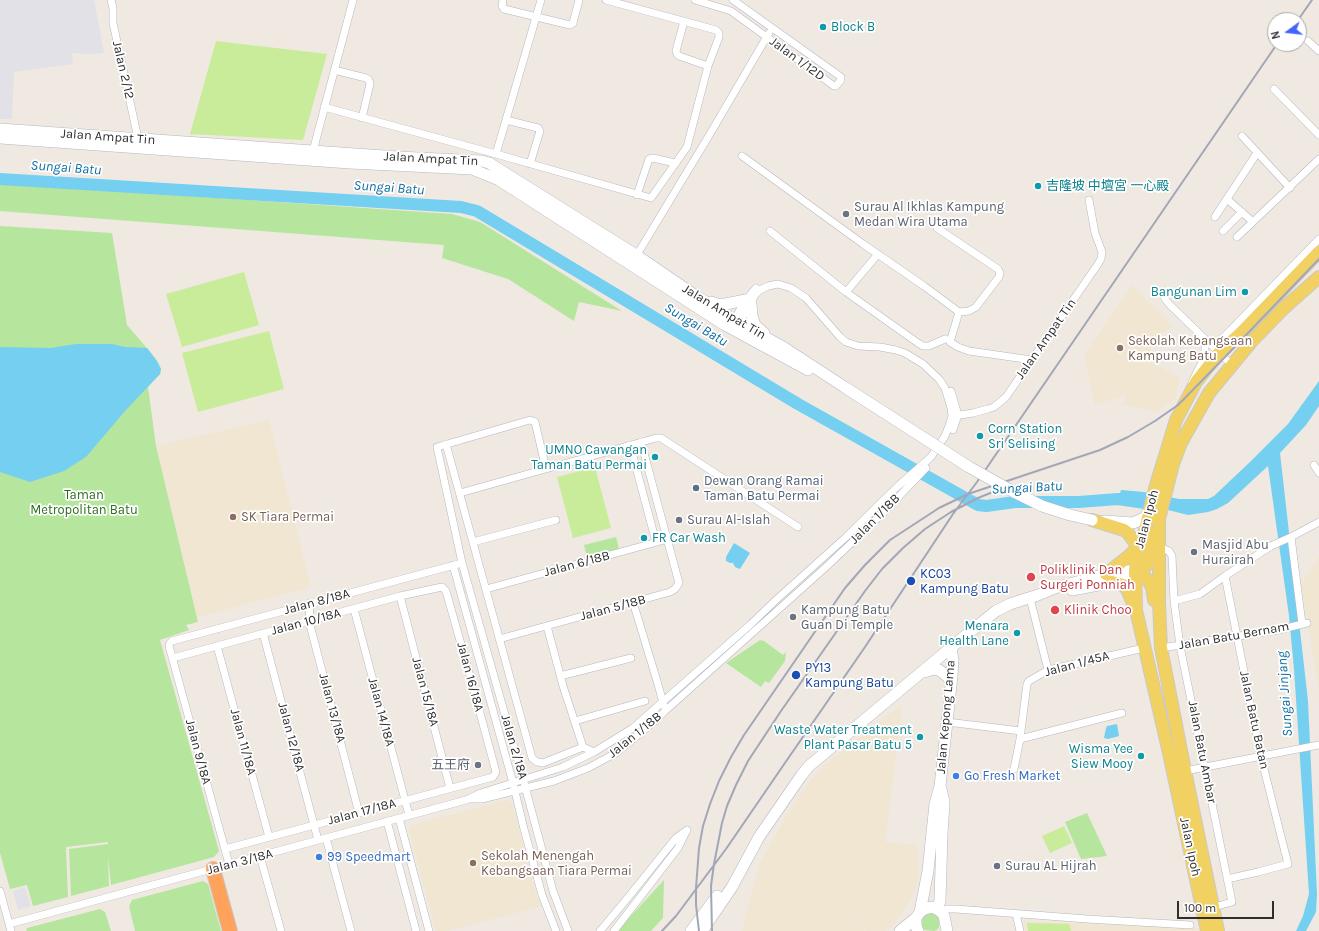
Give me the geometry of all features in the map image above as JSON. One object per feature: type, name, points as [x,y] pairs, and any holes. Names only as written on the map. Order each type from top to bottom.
[{"type":"highway","points":[[213,869],[230,931]]},
{"type":"main road","name":"Jalan Ipoh","points":[[1218,931],[1161,648],[1159,602],[1160,547],[1157,514],[1176,420],[1196,382],[1220,353],[1319,252]]},
{"type":"main road","name":"Jalan Ipoh","points":[[1162,486],[1173,464],[1184,436],[1209,393],[1258,335],[1284,308],[1319,276]]},
{"type":"main road","points":[[1146,528],[1150,527],[1157,514]]},
{"type":"main road","points":[[1157,514],[1148,563],[1137,574],[1147,579],[1152,587],[1161,648]]},
{"type":"main road","points":[[1092,520],[1124,530],[1138,547],[1109,578],[1123,585],[1127,589],[1136,610]]},
{"type":"main road","name":"Jalan Ipoh","points":[[1146,528],[1138,547],[1136,610],[1171,760],[1208,931]]},
{"type":"street","name":"Jalan 2/12","points":[[111,0],[113,8],[113,23],[140,144]]},
{"type":"street","points":[[350,163],[319,157],[313,151],[353,0]]},
{"type":"street","points":[[504,0],[502,6],[504,9],[571,25],[573,24],[579,0]]},
{"type":"street","points":[[496,154],[541,0]]},
{"type":"street","points":[[324,108],[496,154],[651,198],[687,147],[708,66],[719,37],[719,33],[716,30],[606,0]]},
{"type":"street","name":"Jalan 1/12D","points":[[695,0],[731,11],[834,86],[842,80],[841,77],[733,0]]},
{"type":"street","points":[[684,21],[676,51],[677,54],[708,66]]},
{"type":"street","points":[[661,284],[637,262],[635,258],[636,255],[710,134],[772,28]]},
{"type":"street","points":[[1308,41],[1319,51]]},
{"type":"street","points":[[334,70],[369,80],[370,84],[362,118]]},
{"type":"street","points":[[1274,89],[1319,135]]},
{"type":"street","points":[[506,120],[538,128],[540,131],[530,164]]},
{"type":"street","name":"Jalan Ampat Tin","points":[[0,129],[140,144],[350,163],[472,169],[480,171],[499,180],[598,245],[661,284],[735,325],[783,347],[970,467],[1012,491],[1042,506],[1070,515],[1129,528],[1146,528]]},
{"type":"street","points":[[1242,136],[1290,188]]},
{"type":"street","name":"Jalan Ampat Tin","points":[[0,138],[313,151],[482,161],[489,163],[636,255],[735,325],[797,365],[846,388]]},
{"type":"street","points":[[1215,217],[1258,153]]},
{"type":"street","points":[[742,156],[959,312],[969,311],[976,307],[999,277],[1000,273],[998,269],[937,228]]},
{"type":"street","points":[[638,195],[649,159],[654,158],[675,163]]},
{"type":"street","points":[[1237,237],[1319,159]]},
{"type":"street","points":[[1227,199],[1254,222]]},
{"type":"street","name":"Jalan Ampat Tin","points":[[955,416],[981,412],[994,407],[1006,397],[1101,259],[1101,250],[1095,234],[1089,200]]},
{"type":"street","points":[[1224,231],[1242,212]]},
{"type":"street","points":[[770,231],[846,292],[923,346],[929,346],[945,339]]},
{"type":"street","points":[[1221,340],[1319,238]]},
{"type":"street","points":[[598,245],[629,257],[636,255]]},
{"type":"street","points":[[846,292],[878,254]]},
{"type":"street","points":[[735,325],[756,288],[766,282],[778,280],[792,284],[809,295],[848,339],[859,342],[880,343],[896,346],[917,355],[927,363],[948,384],[954,400],[955,416]]},
{"type":"street","points":[[684,288],[715,304],[748,302]]},
{"type":"street","points":[[1164,299],[1232,365]]},
{"type":"street","points":[[748,302],[756,325],[760,330],[783,347]]},
{"type":"street","points":[[959,312],[950,342],[969,351],[1032,360]]},
{"type":"street","points":[[1205,340],[1221,340],[1243,331]]},
{"type":"street","points":[[1176,420],[1196,372],[1203,360],[1205,340]]},
{"type":"street","name":"Jalan 1/18B","points":[[525,784],[580,760],[633,728],[751,624],[777,598],[932,459],[955,416]]},
{"type":"street","points":[[446,444],[530,420],[535,422],[546,469]]},
{"type":"street","points":[[460,493],[630,445],[661,438],[798,527]]},
{"type":"street","points":[[641,442],[668,539]]},
{"type":"street","name":"Jalan 2/18A","points":[[568,931],[553,891],[525,784],[462,563],[437,449],[438,446],[446,444],[532,758],[537,762],[543,763],[583,747]]},
{"type":"street","points":[[630,445],[656,542]]},
{"type":"street","points":[[1314,465],[1319,473]]},
{"type":"street","name":"Jalan 1/18B","points":[[525,784],[554,781],[602,762],[616,753],[656,720],[826,568],[881,515],[902,487]]},
{"type":"street","points":[[874,510],[881,515]]},
{"type":"street","name":"Jalan Ampat Tin","points":[[1092,520],[1133,523],[1157,514]]},
{"type":"street","points":[[473,542],[556,520]]},
{"type":"street","points":[[1174,601],[1200,594],[1271,546],[1319,522]]},
{"type":"street","name":"Jalan Batu Bernam","points":[[1161,648],[1237,637],[1303,624],[1290,537]]},
{"type":"street","name":"Jalan 6/18B","points":[[486,589],[668,539]]},
{"type":"street","name":"Jalan 5/18B","points":[[499,639],[670,592],[675,589],[679,583],[668,539]]},
{"type":"street","name":"Jalan Batu Ambar","points":[[1160,547],[1169,551],[1172,556],[1174,601],[1180,646],[1232,902],[1214,907]]},
{"type":"street","name":"Jalan 8/18A","points":[[172,641],[462,563]]},
{"type":"street","name":"Jalan 2/18A","points":[[452,565],[514,787],[542,895],[556,931]]},
{"type":"street","points":[[702,931],[732,887],[759,838],[801,776],[810,766],[996,611],[1010,604],[1034,597],[1054,588],[1109,578],[1124,571],[1137,574]]},
{"type":"street","name":"Jalan Batu Batan","points":[[1225,576],[1261,756],[1288,864],[1227,878]]},
{"type":"street","name":"Jalan 10/18A","points":[[172,658],[400,596],[439,587]]},
{"type":"street","name":"Jalan 16/18A","points":[[439,587],[442,587],[446,591],[496,772]]},
{"type":"street","name":"Jalan 15/18A","points":[[400,596],[450,788]]},
{"type":"street","points":[[1034,597],[1048,670]]},
{"type":"street","points":[[633,602],[665,711]]},
{"type":"street","name":"Jalan 13/18A","points":[[310,603],[309,621],[360,813]]},
{"type":"street","name":"Jalan 14/18A","points":[[354,609],[409,815]]},
{"type":"street","points":[[547,626],[560,676],[583,747],[580,760]]},
{"type":"street","name":"Jalan 12/18A","points":[[263,633],[314,825],[322,839],[351,931]]},
{"type":"street","name":"Jalan 9/18A","points":[[172,641],[169,646],[172,658],[229,864]]},
{"type":"street","name":"Jalan 11/18A","points":[[217,646],[269,837]]},
{"type":"street","name":"Jalan Kepong Lama","points":[[918,931],[916,926],[928,871],[935,804],[940,786],[953,660],[951,648]]},
{"type":"street","name":"Jalan 1/45A","points":[[1014,768],[1020,739],[1027,684],[1032,678],[1048,670],[1144,648]]},
{"type":"street","points":[[560,676],[631,658]]},
{"type":"street","points":[[922,672],[934,669],[939,670],[948,677],[951,682]]},
{"type":"street","points":[[575,721],[645,701]]},
{"type":"street","points":[[1020,739],[1122,713]]},
{"type":"street","points":[[947,722],[1021,731]]},
{"type":"street","points":[[1185,772],[1319,745]]},
{"type":"street","points":[[583,747],[594,752]]},
{"type":"street","name":"Jalan 17/18A","points":[[225,849],[493,777],[496,772]]},
{"type":"street","name":"Jalan 3/18A","points":[[10,928],[229,864],[470,799],[480,793],[525,784]]},
{"type":"street","name":"Jalan Kepong Lama","points":[[939,910],[944,802],[940,786]]},
{"type":"street","points":[[387,821],[416,931],[428,929],[399,818]]},
{"type":"street","points":[[600,931],[661,855],[676,838],[687,830],[678,848],[614,931]]},
{"type":"street","points":[[691,931],[716,897],[747,850],[759,838]]},
{"type":"street","points":[[661,855],[668,861]]},
{"type":"street","points":[[260,856],[280,931]]},
{"type":"street","points":[[0,895],[10,928]]},
{"type":"street","points":[[900,931],[925,909],[931,908],[939,910],[956,909],[1190,925]]},
{"type":"street","points":[[945,929],[947,916],[956,909]]},
{"type":"street","points":[[939,910],[944,916],[945,929]]},
{"type":"street","points":[[1016,914],[1020,931]]},
{"type":"shaded area","points":[[0,0],[94,0],[104,53],[72,53],[73,64],[14,72],[12,119],[0,119]]},
{"type":"shaded area","name":"Sekolah Kebangsaan Kampung Batu","points":[[1132,285],[1173,326],[1153,340],[1147,361],[1180,377],[1176,398],[1157,412],[1123,405],[1126,395],[1095,405],[1084,356]]},
{"type":"shaded area","name":"SK Tiara Permai","points":[[269,420],[311,587],[197,617],[156,446]]},
{"type":"shaded area","points":[[1319,557],[1319,691],[1301,584]]},
{"type":"shaded area","points":[[902,704],[885,842],[918,845],[918,877],[913,896],[892,927],[884,931],[865,931],[861,892],[864,931],[742,931],[760,863],[784,820],[808,784],[825,765]]},
{"type":"shaded area","name":"Sekolah Menengah Kebangsaan Tiara Permai","points":[[506,800],[512,803],[536,895],[541,906],[448,931],[436,931],[409,831],[412,825]]},
{"type":"shaded area","points":[[25,887],[31,906],[18,910],[13,891]]},
{"type":"shaded area","points":[[1023,921],[1199,928],[1199,931],[1025,931]]},
{"type":"green space","points":[[216,41],[327,54],[303,140],[190,134]]},
{"type":"green space","points":[[0,183],[452,214],[480,222],[622,311],[579,302],[574,321],[508,279],[442,258],[444,245],[0,211]]},
{"type":"green space","name":"Taman Metropolitan Batu","points":[[0,226],[112,233],[127,325],[152,354],[161,369],[160,374],[148,387],[156,446],[198,622],[186,625],[189,630],[160,640],[219,851],[214,857],[111,885],[108,857],[109,886],[71,896],[69,849],[108,844],[108,842],[66,847],[68,897],[33,906],[27,885],[10,889],[0,853]]},
{"type":"green space","points":[[244,272],[259,325],[182,347],[166,294]]},
{"type":"green space","points":[[269,331],[284,389],[198,412],[182,353]]},
{"type":"green space","points":[[595,467],[611,528],[573,538],[557,477]]},
{"type":"green space","points":[[616,537],[619,549],[587,557],[584,545]]},
{"type":"green space","points":[[760,640],[764,641],[783,655],[786,652],[785,661],[769,683],[765,681],[761,687],[726,663]]},
{"type":"green space","points":[[1087,813],[1107,856],[1081,859],[1065,822]]},
{"type":"green space","points":[[1064,826],[1072,843],[1050,853],[1042,836]]},
{"type":"green space","points":[[664,880],[663,918],[651,931],[617,931]]},
{"type":"green space","points":[[203,881],[208,884],[221,931],[135,931],[129,906],[132,900]]},
{"type":"green space","points":[[100,909],[105,912],[111,931],[26,931],[27,928]]},
{"type":"green space","points":[[927,912],[937,913],[939,927],[937,930],[925,930],[922,928],[921,917]]},
{"type":"green space","points":[[1027,923],[1069,924],[1071,931],[1028,931]]},
{"type":"water","points":[[76,344],[112,344],[125,347],[147,348],[161,369],[160,374],[125,411],[86,457],[64,471],[30,482],[0,472],[0,347],[51,348]]},
{"type":"water","points":[[1319,381],[1319,406],[1306,425],[1280,453],[1308,701],[1317,894],[1316,912],[1306,931],[1296,931],[1303,916],[1309,894],[1289,616],[1268,466],[1228,503],[1208,512],[1188,515],[1119,497],[1121,490],[1144,492],[1179,499],[1208,499],[1214,496],[1288,424]]},
{"type":"water","points":[[734,543],[750,553],[740,569],[735,567],[733,563],[726,561],[726,557]]},
{"type":"water","points":[[1117,724],[1119,736],[1108,739],[1104,738],[1107,726]]},
{"type":"waterway","name":"Sungai Batu","points":[[0,179],[461,207],[477,211],[798,404],[978,505],[986,506],[1015,502],[1079,502],[1118,499],[1145,503]]},
{"type":"railway","points":[[1304,12],[1312,0]]},
{"type":"railway","points":[[662,931],[676,916],[726,849],[865,647],[953,514],[977,482],[1272,52]]},
{"type":"railway","points":[[699,931],[696,905],[699,848],[703,826],[719,781],[744,735],[845,588],[865,565],[890,540],[939,508],[968,494],[1100,450],[1128,437],[1155,421],[1178,405],[1319,259]]},
{"type":"railway","points":[[712,931],[711,886],[722,823],[727,806],[748,761],[781,711],[865,591],[882,569],[903,548],[925,529],[951,512],[978,498],[1010,485]]},
{"type":"place","name":"Block B","points":[[823,27]]},
{"type":"place","name":"吉隆坡 中壇宮 一心殿","points":[[1038,186]]},
{"type":"place","name":"Surau Al Ikhlas Kampung Medan Wira Utama","points":[[846,214]]},
{"type":"place","name":"Bangunan Lim","points":[[1245,292]]},
{"type":"place","name":"Sekolah Kebangsaan Kampung Batu","points":[[1120,348]]},
{"type":"place","name":"Corn Station Sri Selising","points":[[980,436]]},
{"type":"place","name":"UMNO Cawangan Taman Batu Permai","points":[[655,457]]},
{"type":"place","name":"Dewan Orang Ramai Taman Batu Permai","points":[[696,488]]},
{"type":"place","name":"SK Tiara Permai","points":[[233,517]]},
{"type":"place","name":"Surau Al-Islah","points":[[679,520]]},
{"type":"place","name":"FR Car Wash","points":[[644,538]]},
{"type":"place","name":"Masjid Abu Hurairah","points":[[1194,552]]},
{"type":"place","name":"Poliklinik Dan Surgeri Ponniah","points":[[1031,577]]},
{"type":"place","name":"KC03 Kampung Batu","points":[[911,581]]},
{"type":"place","name":"Klinik Choo","points":[[1055,610]]},
{"type":"place","name":"Kampung Batu Guan Di Temple","points":[[793,617]]},
{"type":"place","name":"Menara Health Lane","points":[[1017,633]]},
{"type":"place","name":"PY13 Kampung Batu","points":[[796,675]]},
{"type":"place","name":"Waste Water Treatment Plant Pasar Batu 5","points":[[920,737]]},
{"type":"place","name":"Wisma Yee Siew Mooy","points":[[1141,756]]},
{"type":"place","name":"五王府","points":[[478,765]]},
{"type":"place","name":"Go Fresh Market","points":[[956,776]]},
{"type":"place","name":"99 Speedmart","points":[[319,857]]},
{"type":"place","name":"Sekolah Menengah Kebangsaan Tiara Permai","points":[[473,863]]},
{"type":"place","name":"Surau AL Hijrah","points":[[997,866]]},
{"type":"water label","name":"Sungai Jinjang","points":[[1285,694]]}]
